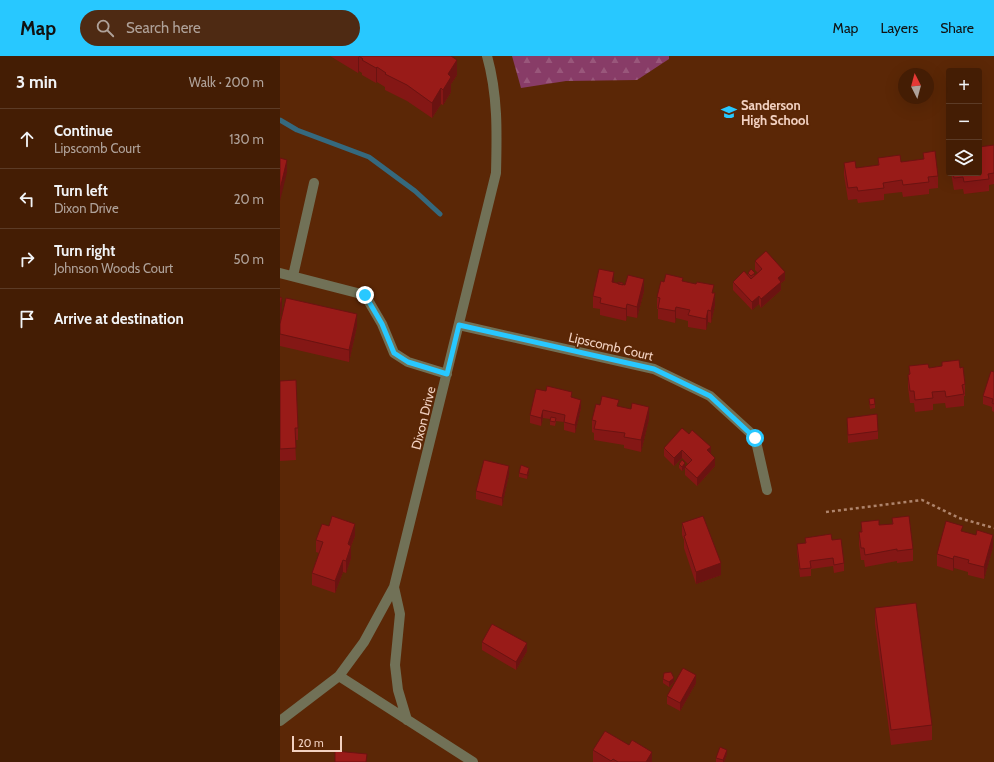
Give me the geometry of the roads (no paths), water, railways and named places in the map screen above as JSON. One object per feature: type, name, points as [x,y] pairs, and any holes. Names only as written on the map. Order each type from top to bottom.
[{"type":"street","name":"Dixon Drive","points":[[280,720],[338,676],[364,642],[394,587],[496,173],[498,131],[496,98],[487,56]]},
{"type":"street","points":[[293,276],[314,183]]},
{"type":"street","points":[[280,273],[365,295],[382,324],[394,353],[408,362],[447,374]]},
{"type":"street","name":"Lipscomb Court","points":[[459,325],[654,369],[710,396],[755,438],[767,490]]},
{"type":"street","points":[[394,587],[400,614],[395,665],[398,690],[407,720]]},
{"type":"street","points":[[338,676],[473,762]]},
{"type":"waterway","points":[[280,120],[297,130],[369,157],[415,191],[440,214]]},
{"type":"place","name":"Sanderson High School","points":[[729,112]]}]
